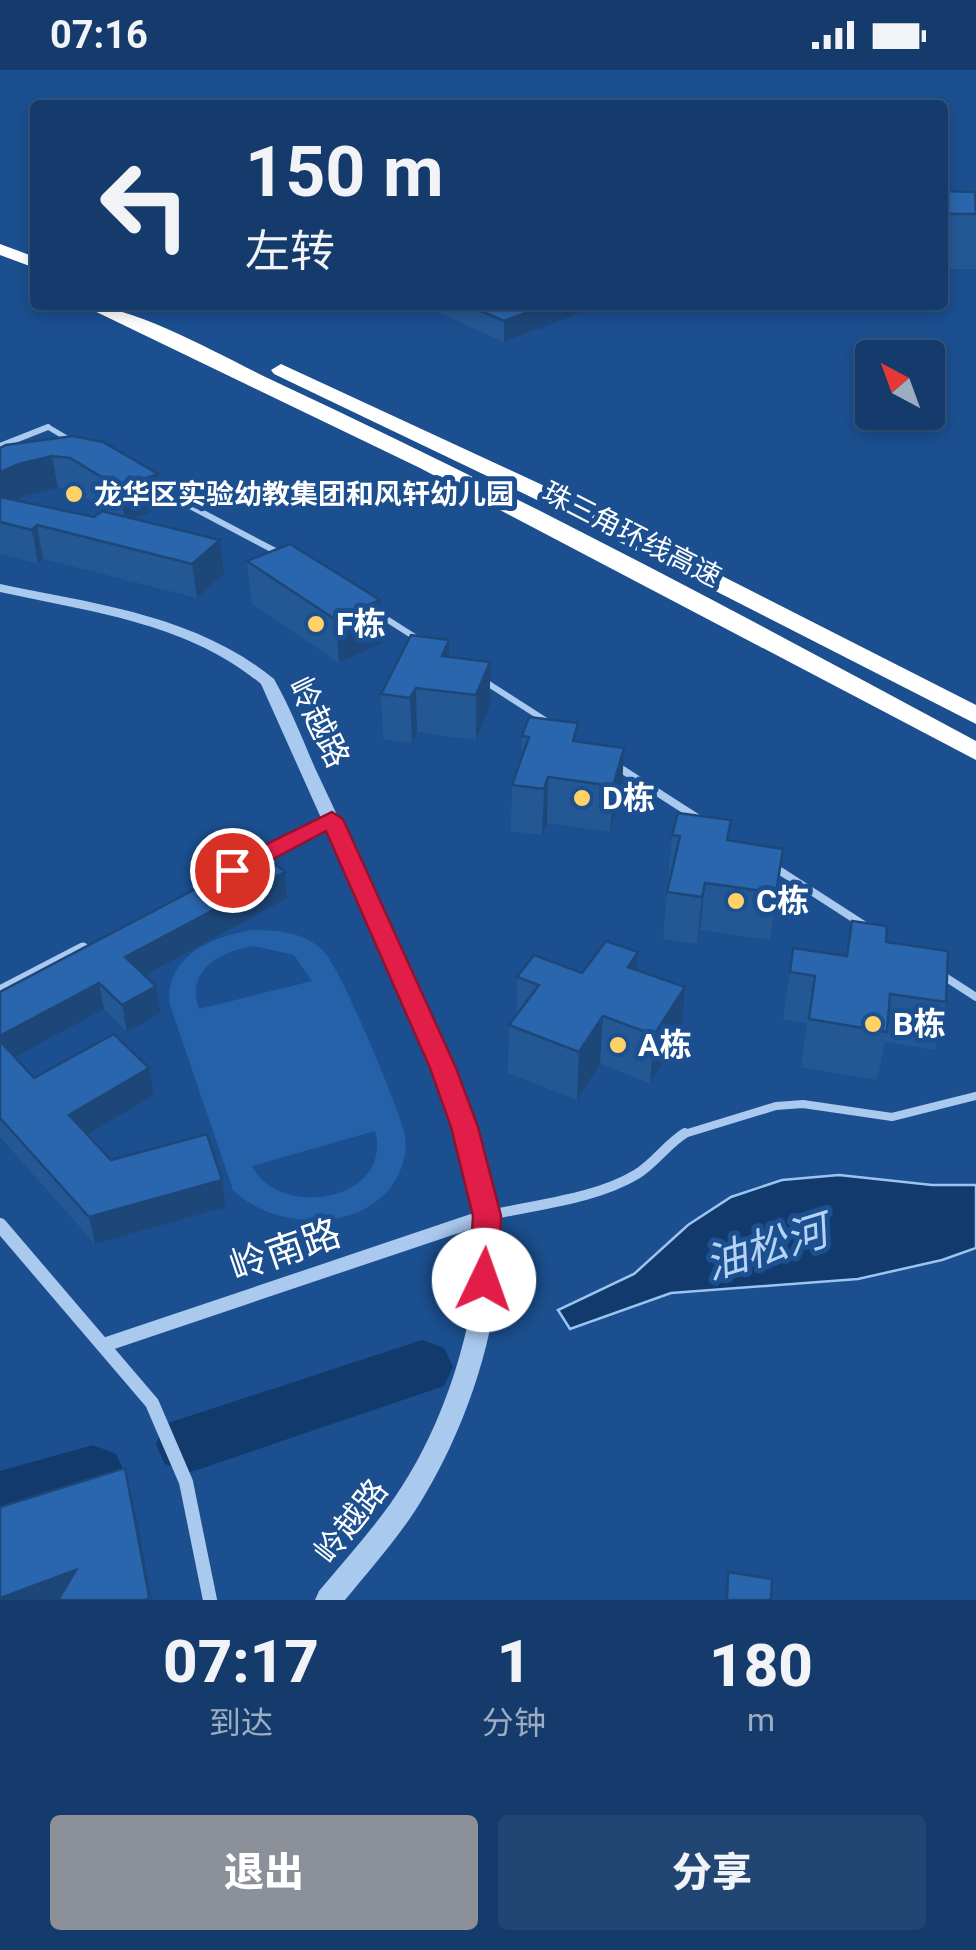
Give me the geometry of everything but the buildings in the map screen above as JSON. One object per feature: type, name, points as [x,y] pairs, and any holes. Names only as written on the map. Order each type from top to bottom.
[{"type":"highway","points":[[0,249],[30,261]]},
{"type":"highway","points":[[0,266],[30,279]]},
{"type":"highway","name":"珠三角环线高速","points":[[102,310],[191,349],[562,531],[976,752]]},
{"type":"highway","name":"珠三角环线高速","points":[[146,310],[352,402],[543,494],[976,716]]},
{"type":"street","points":[[0,446],[48,427]]},
{"type":"street","name":"岭越路","points":[[0,588],[202,638],[240,657],[268,682],[443,1068],[464,1127],[487,1216],[478,1316],[458,1394],[414,1490],[328,1600]]},
{"type":"street","points":[[245,864],[332,819]]},
{"type":"street","points":[[0,991],[88,946]]},
{"type":"street","name":"岭南路","points":[[104,1345],[487,1216]]},
{"type":"street","points":[[0,1225],[152,1403],[168,1434],[196,1522],[210,1600]]},
{"type":"lane","points":[[48,427],[80,446]]},
{"type":"lane","points":[[146,483],[296,561]]},
{"type":"lane","points":[[357,599],[424,642]]},
{"type":"lane","points":[[474,674],[558,728]]},
{"type":"lane","points":[[608,760],[708,825]]},
{"type":"lane","points":[[758,857],[876,932]]},
{"type":"lane","points":[[926,965],[976,997]]},
{"type":"lane","points":[[487,1216],[614,1186],[641,1172],[669,1143],[688,1132],[776,1106],[803,1104],[892,1117],[976,1096]]},
{"type":"shaded area","points":[[283,932],[318,946],[343,984],[379,1065],[403,1128],[405,1155],[393,1184],[376,1202],[354,1214],[329,1220],[276,1215],[233,1190],[170,1005],[170,988],[183,961],[195,951],[239,933]],"holes":[[[254,946],[294,955],[312,981],[199,1009],[196,995],[202,973],[218,958]],[[375,1131],[376,1155],[368,1173],[352,1187],[332,1195],[286,1193],[266,1183],[252,1166]]]},
{"type":"water","points":[[839,1175],[932,1185],[976,1185],[976,1248],[858,1279],[671,1293],[570,1329],[558,1310],[634,1274],[688,1225],[731,1197],[782,1180]]},
{"type":"waterway","name":"油松河","points":[[188,1444],[422,1367]]},
{"type":"waterway","name":"油松河","points":[[0,1501],[93,1475]]},
{"type":"place","name":"龙华区实验幼教集团和风轩幼儿园","points":[[74,494]]},
{"type":"place","name":"F栋","points":[[316,624]]},
{"type":"place","name":"D栋","points":[[582,798]]},
{"type":"place","name":"C栋","points":[[736,901]]},
{"type":"place","name":"B栋","points":[[873,1024]]},
{"type":"place","name":"A栋","points":[[618,1045]]},
{"type":"route","points":[[232,870],[332,819],[443,1068],[464,1127],[487,1216],[484,1280]]}]
